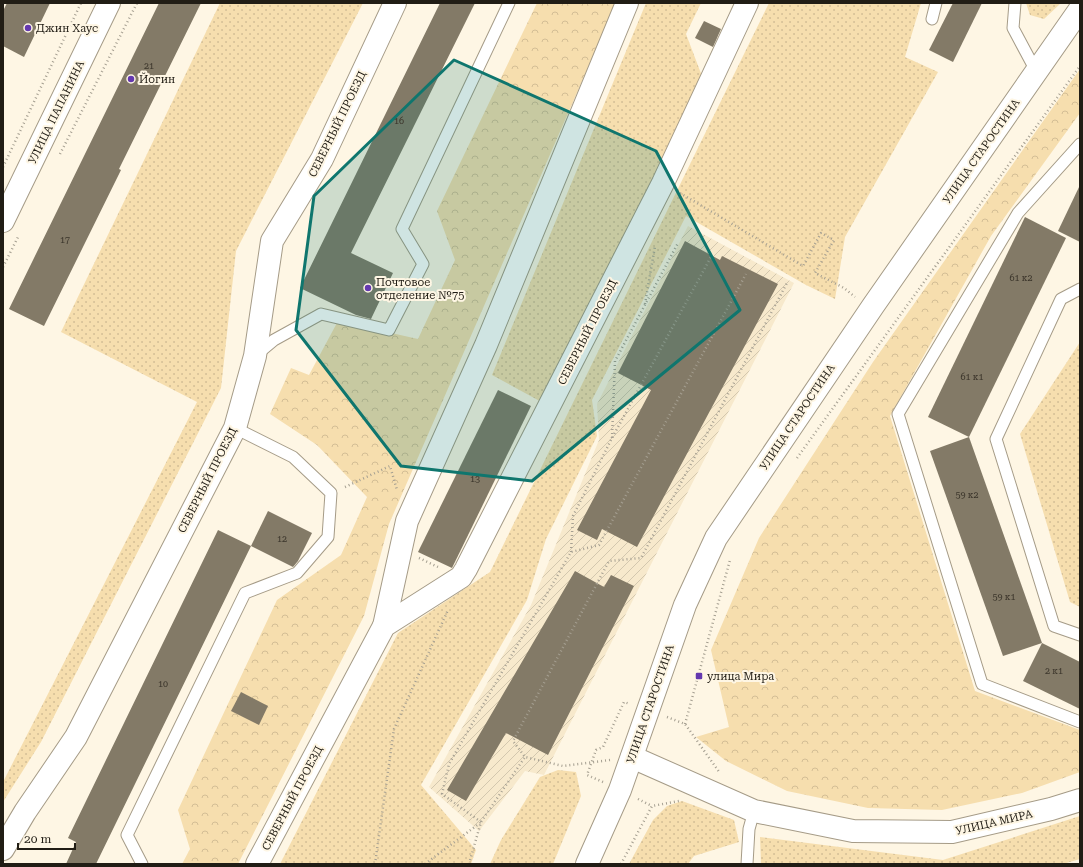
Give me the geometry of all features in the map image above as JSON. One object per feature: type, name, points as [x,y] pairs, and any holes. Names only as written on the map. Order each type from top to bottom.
[{"type":"street","name":"УЛИЦА ПАПАНИНА","points":[[12,227],[109,3]]},
{"type":"street","name":"СЕВЕРНЫЙ ПРОЕЗД","points":[[3,849],[25,812],[76,737],[234,428],[255,356],[272,241],[322,159],[395,3]]},
{"type":"street","name":"СЕВЕРНЫЙ ПРОЕЗД","points":[[257,864],[384,626],[407,520],[486,345],[627,3]]},
{"type":"street","name":"СЕВЕРНЫЙ ПРОЕЗД","points":[[384,626],[461,577],[466,569],[643,221],[747,3]]},
{"type":"street","name":"УЛИЦА СТАРОСТИНА","points":[[587,864],[620,790],[685,605],[716,538],[873,306],[1080,9]]},
{"type":"street","name":"УЛИЦА МИРА","points":[[632,757],[754,811],[853,831],[952,832],[1051,809],[1080,800]]},
{"type":"lane","points":[[255,356],[274,340],[321,314],[389,330],[423,264],[402,229],[508,3]]},
{"type":"lane","points":[[932,19],[936,3]]},
{"type":"lane","points":[[1015,3],[1013,28],[1036,71]]},
{"type":"lane","points":[[1080,144],[1018,213],[898,414],[982,684],[1080,722]]},
{"type":"lane","points":[[1080,289],[1061,299],[996,439],[1054,626],[1080,635]]},
{"type":"lane","points":[[142,864],[127,835],[245,593],[297,573],[328,537],[331,493],[293,457],[234,428]]},
{"type":"lane","points":[[747,864],[749,829],[754,811]]},
{"type":"path","points":[[3,167],[80,3]]},
{"type":"path","points":[[60,156],[137,3]]},
{"type":"path","points":[[793,464],[1080,66]]},
{"type":"path","points":[[684,195],[803,266],[821,233],[834,240],[815,273],[844,288]]},
{"type":"path","points":[[643,221],[658,232],[644,307]]},
{"type":"path","points":[[3,267],[12,227]]},
{"type":"path","points":[[612,438],[615,361],[678,243]]},
{"type":"path","points":[[481,822],[442,794],[449,764],[571,552],[573,516],[612,438],[712,255]]},
{"type":"path","points":[[571,552],[599,545],[746,274]]},
{"type":"path","points":[[632,757],[563,766],[525,757],[513,741],[609,561],[641,558],[787,283]]},
{"type":"path","points":[[331,493],[390,466],[407,520]]},
{"type":"path","points":[[726,776],[719,772],[685,724],[732,554]]},
{"type":"path","points":[[420,558],[438,567]]},
{"type":"path","points":[[375,864],[394,729],[450,606]]},
{"type":"path","points":[[469,864],[481,822],[525,757]]},
{"type":"path","points":[[425,864],[481,822]]},
{"type":"highlighted area","points":[[454,60],[656,151],[740,310],[532,481],[401,466],[296,330],[314,196]]},
{"type":"shaded area","points":[[688,226],[794,283],[544,775],[525,771],[479,831],[429,787],[531,605],[599,440],[597,404]]},
{"type":"green space","points":[[220,3],[363,3],[236,251],[221,388],[41,742],[3,802],[3,782],[197,402],[61,332]]},
{"type":"green space","points":[[537,3],[616,3],[389,524],[364,616],[238,864],[182,864],[190,849],[178,810],[277,600],[341,555],[367,497],[317,445],[270,414],[291,368],[309,375],[338,321],[418,339],[455,260],[437,211]]},
{"type":"green space","points":[[646,3],[701,3],[686,34],[705,84],[547,405],[492,375]]},
{"type":"green space","points":[[769,3],[921,3],[905,57],[938,72],[845,237],[835,299],[806,285],[686,216],[592,400],[597,436],[546,539],[527,600],[421,785],[476,850],[471,864],[280,864],[398,633],[490,572]]},
{"type":"green space","points":[[1026,3],[1061,3],[1044,19],[1030,15]]},
{"type":"green space","points":[[1080,69],[1080,113],[991,236],[890,416],[975,691],[1080,730],[1080,772],[1022,793],[942,810],[868,808],[787,791],[726,761],[696,737],[729,727],[711,650],[759,538],[873,362]]},
{"type":"green space","points":[[1080,342],[1080,607],[1070,602],[1020,434]]},
{"type":"green space","points":[[558,770],[576,772],[581,796],[553,864],[490,864],[501,840],[540,777]]},
{"type":"green space","points":[[682,801],[734,820],[739,842],[694,856],[688,864],[629,864],[653,820],[667,806]]},
{"type":"green space","points":[[1080,816],[1080,859],[1063,864],[761,864],[760,837],[943,860]]},
{"type":"building","points":[[7,3],[50,3],[24,57],[3,46],[3,11]]},
{"type":"building","points":[[159,3],[201,3],[44,326],[9,309]]},
{"type":"building","points":[[440,3],[475,3],[351,253],[393,273],[371,319],[356,315],[300,288]]},
{"type":"building","points":[[953,3],[982,3],[953,62],[929,50]]},
{"type":"building","points":[[704,21],[721,29],[713,47],[695,38]]},
{"type":"building","points":[[1080,185],[1080,242],[1058,231]]},
{"type":"building","points":[[1025,217],[1066,238],[969,437],[928,417]]},
{"type":"building","points":[[685,241],[720,260],[722,256],[778,284],[637,547],[602,529],[597,540],[577,530],[651,390],[618,373]]},
{"type":"building","points":[[498,390],[531,406],[452,568],[418,552]]},
{"type":"building","points":[[969,437],[1042,643],[1003,656],[930,451]]},
{"type":"building","points":[[268,511],[312,533],[298,561],[293,567],[251,546]]},
{"type":"building","points":[[218,530],[251,546],[96,864],[66,864],[76,842],[68,838]]},
{"type":"building","points":[[575,571],[604,587],[611,575],[634,586],[548,755],[506,733],[466,801],[447,790]]},
{"type":"building","points":[[1042,643],[1080,662],[1080,709],[1023,681]]},
{"type":"building","points":[[241,692],[268,706],[259,725],[231,711]]},
{"type":"place","name":"Джин Хаус","points":[[28,28]]},
{"type":"place","name":"Йогин","points":[[131,79]]},
{"type":"place","name":"Почтовое отделение №75","points":[[368,288]]},
{"type":"place","name":"улица Мира","points":[[699,676]]}]
